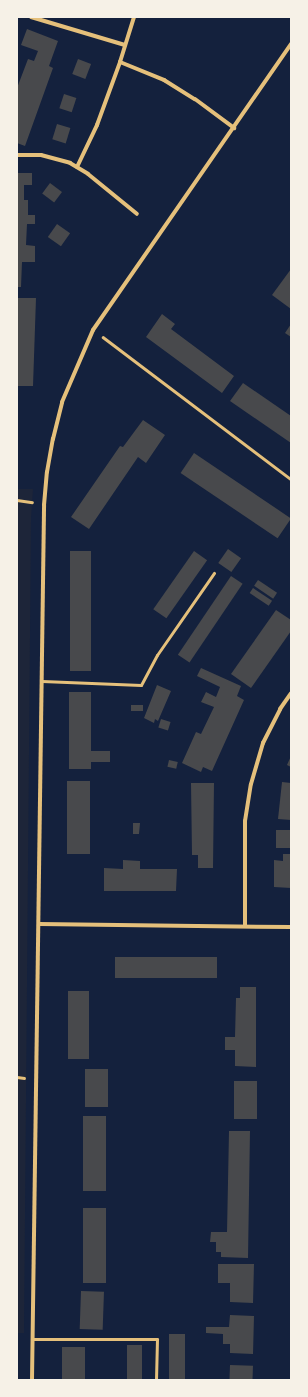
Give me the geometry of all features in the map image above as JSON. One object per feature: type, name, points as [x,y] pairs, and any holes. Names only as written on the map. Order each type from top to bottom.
[{"type":"street","points":[[31,17],[125,46]]},
{"type":"street","points":[[77,167],[97,125],[120,62],[134,17]]},
{"type":"street","points":[[32,1380],[44,505],[47,472],[62,402],[93,330],[291,44]]},
{"type":"street","points":[[120,62],[164,80],[234,128]]},
{"type":"street","points":[[17,155],[41,155],[70,163],[137,214]]},
{"type":"street","points":[[245,926],[245,821],[250,790],[263,743],[280,710],[291,693]]},
{"type":"street","points":[[39,924],[291,927]]},
{"type":"lane","points":[[42,681],[141,685],[157,655],[214,573]]},
{"type":"lane","points":[[32,1339],[157,1339],[156,1380]]},
{"type":"path","points":[[93,330],[291,479]]},
{"type":"shaded area","points":[[17,489],[33,489],[31,519],[24,1333],[17,1333]]},
{"type":"building","points":[[27,29],[58,41],[49,66],[53,68],[25,146],[17,143],[17,88],[28,59],[34,61],[38,51],[21,45]]},
{"type":"building","points":[[78,59],[91,64],[85,79],[72,74]]},
{"type":"building","points":[[64,94],[76,98],[72,112],[59,108]]},
{"type":"building","points":[[57,124],[70,128],[66,143],[52,139]]},
{"type":"building","points":[[17,173],[32,173],[32,185],[24,185],[24,200],[28,200],[28,215],[35,215],[35,224],[27,224],[26,245],[35,246],[35,262],[22,262],[21,287],[17,287]]},
{"type":"building","points":[[50,183],[62,192],[54,202],[42,193]]},
{"type":"building","points":[[57,224],[70,233],[61,246],[48,237]]},
{"type":"building","points":[[291,269],[291,309],[272,295]]},
{"type":"building","points":[[17,298],[36,298],[33,386],[17,386]]},
{"type":"building","points":[[162,314],[175,324],[171,329],[234,376],[222,393],[146,337]]},
{"type":"building","points":[[291,324],[291,337],[285,333]]},
{"type":"building","points":[[243,383],[291,416],[291,443],[230,401]]},
{"type":"building","points":[[143,420],[165,435],[146,463],[138,457],[89,529],[71,517],[120,446],[123,447]]},
{"type":"building","points":[[194,453],[291,518],[278,538],[181,473]]},
{"type":"building","points":[[228,549],[241,558],[231,572],[218,563]]},
{"type":"building","points":[[70,551],[91,551],[91,671],[70,671]]},
{"type":"building","points":[[194,551],[207,560],[166,618],[153,609]]},
{"type":"building","points":[[231,576],[243,584],[189,663],[178,655]]},
{"type":"building","points":[[258,580],[277,593],[273,599],[254,586]]},
{"type":"building","points":[[253,588],[272,601],[269,606],[250,593]]},
{"type":"building","points":[[276,610],[291,620],[291,631],[251,688],[231,674]]},
{"type":"building","points":[[201,668],[241,686],[237,696],[244,700],[212,771],[203,767],[201,772],[182,763],[196,732],[201,734],[214,707],[201,702],[206,692],[216,697],[220,687],[197,676]]},
{"type":"building","points":[[157,685],[171,691],[158,721],[155,719],[154,723],[144,718]]},
{"type":"building","points":[[69,692],[91,692],[91,751],[110,751],[110,762],[91,762],[91,769],[69,769]]},
{"type":"building","points":[[131,705],[143,705],[143,711],[131,711]]},
{"type":"building","points":[[161,719],[171,722],[168,731],[158,728]]},
{"type":"building","points":[[291,756],[291,767],[287,765]]},
{"type":"building","points":[[169,760],[178,762],[176,769],[167,767]]},
{"type":"building","points":[[67,781],[90,781],[90,854],[67,854]]},
{"type":"building","points":[[282,782],[291,783],[291,820],[278,819]]},
{"type":"building","points":[[191,783],[214,783],[213,868],[198,868],[198,855],[192,855]]},
{"type":"building","points":[[133,823],[140,823],[139,834],[133,834]]},
{"type":"building","points":[[276,830],[291,830],[291,848],[276,848]]},
{"type":"building","points":[[283,854],[291,854],[291,888],[274,887],[274,860],[283,861]]},
{"type":"building","points":[[123,860],[140,861],[140,869],[177,869],[176,891],[104,891],[104,868],[123,869]]},
{"type":"building","points":[[115,957],[217,957],[217,978],[115,978]]},
{"type":"building","points":[[240,987],[256,987],[256,1067],[235,1066],[235,1050],[225,1050],[225,1037],[235,1037],[236,998],[240,998]]},
{"type":"building","points":[[68,991],[89,991],[89,1059],[68,1059]]},
{"type":"building","points":[[85,1069],[108,1069],[108,1107],[85,1107]]},
{"type":"building","points":[[234,1081],[257,1081],[257,1119],[234,1119]]},
{"type":"building","points":[[83,1116],[106,1116],[106,1191],[83,1191]]},
{"type":"building","points":[[229,1131],[250,1131],[248,1258],[221,1257],[221,1252],[216,1252],[216,1242],[210,1242],[211,1232],[227,1232]]},
{"type":"building","points":[[83,1208],[106,1208],[106,1283],[83,1283]]},
{"type":"building","points":[[218,1264],[254,1264],[253,1303],[230,1302],[230,1283],[218,1283]]},
{"type":"building","points":[[81,1291],[104,1292],[103,1330],[80,1329]]},
{"type":"building","points":[[230,1315],[254,1316],[253,1354],[230,1353],[230,1344],[223,1344],[223,1334],[206,1333],[206,1327],[229,1327]]},
{"type":"building","points":[[169,1334],[185,1334],[185,1380],[169,1380]]},
{"type":"building","points":[[127,1345],[142,1345],[142,1380],[127,1380]]},
{"type":"building","points":[[62,1347],[85,1347],[85,1380],[62,1380]]},
{"type":"building","points":[[230,1365],[253,1366],[252,1380],[229,1380]]}]
